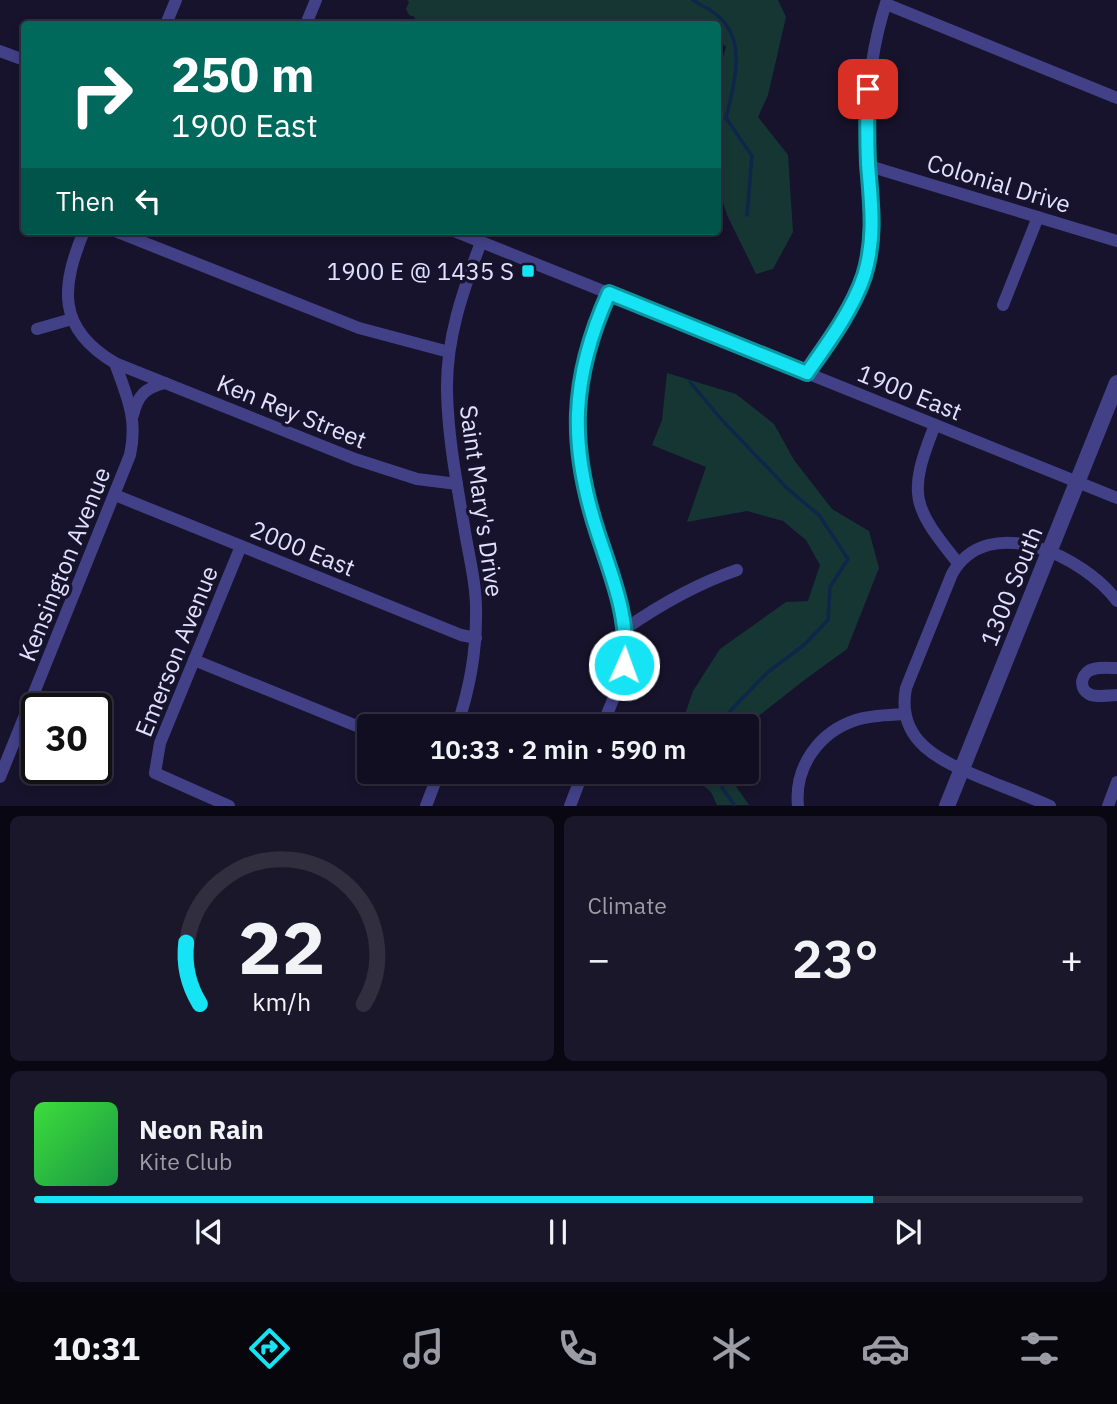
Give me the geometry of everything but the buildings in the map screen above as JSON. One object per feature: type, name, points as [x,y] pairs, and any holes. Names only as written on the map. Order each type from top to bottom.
[{"type":"street","points":[[167,21],[176,0]]},
{"type":"street","points":[[307,21],[316,0]]},
{"type":"street","points":[[807,373],[852,304],[864,276],[870,251],[873,213],[869,166],[868,89],[873,54],[886,2],[1117,97]]},
{"type":"street","points":[[0,51],[21,59]]},
{"type":"street","name":"Colonial Drive","points":[[869,166],[1117,241]]},
{"type":"street","points":[[1003,305],[1038,217]]},
{"type":"street","points":[[82,235],[70,265],[68,303],[72,319],[91,345],[115,363]]},
{"type":"street","points":[[125,235],[359,328],[449,352]]},
{"type":"street","name":"1900 East","points":[[464,235],[1117,498]]},
{"type":"street","name":"Saint Mary's Drive","points":[[461,714],[469,687],[475,638],[475,592],[448,415],[449,352],[461,298],[481,242]]},
{"type":"street","points":[[606,714],[624,665],[625,629],[621,606],[584,490],[577,439],[583,370],[609,293]]},
{"type":"street","points":[[37,329],[72,319]]},
{"type":"street","name":"Ken Rey Street","points":[[115,363],[385,470],[432,482],[457,484]]},
{"type":"street","name":"Kensington Avenue","points":[[0,777],[130,455],[133,415],[115,363]]},
{"type":"street","points":[[133,415],[137,400],[143,392],[165,383]]},
{"type":"street","name":"1300 South","points":[[947,806],[1117,383]]},
{"type":"street","points":[[935,425],[919,467],[919,501],[927,523],[958,564]]},
{"type":"street","name":"2000 East","points":[[115,495],[461,635],[475,638]]},
{"type":"street","points":[[1050,806],[961,769],[929,752],[917,738],[905,714],[909,679],[958,564],[982,548],[1001,543],[1021,543],[1049,552],[1093,575],[1117,601]]},
{"type":"street","name":"Emerson Avenue","points":[[229,806],[155,773],[160,743],[241,546]]},
{"type":"street","points":[[625,629],[678,595],[737,570]]},
{"type":"street","points":[[194,660],[357,726]]},
{"type":"street","points":[[1117,668],[1091,669],[1084,675],[1082,683],[1092,695],[1117,695]]},
{"type":"street","points":[[798,806],[801,772],[811,753],[825,737],[844,724],[905,714]]},
{"type":"street","points":[[1108,806],[1117,782]]},
{"type":"street","points":[[426,806],[434,784]]},
{"type":"street","points":[[570,806],[578,784]]},
{"type":"green space","points":[[407,0],[778,0],[786,17],[768,95],[758,117],[788,155],[793,232],[773,269],[756,274],[727,215],[721,196],[721,64],[726,47],[721,43],[721,21],[414,21],[415,17],[409,15],[406,9],[409,2]]},
{"type":"green space","points":[[667,373],[736,394],[774,424],[794,460],[832,509],[869,531],[879,568],[847,649],[759,716],[685,714],[693,691],[720,649],[786,602],[808,601],[820,565],[806,540],[783,521],[747,511],[687,522],[706,467],[652,445],[662,420]]},
{"type":"green space","points":[[701,784],[734,784],[749,805],[717,805],[711,792]]},
{"type":"waterway","points":[[693,0],[717,15],[727,25],[733,37],[736,50],[735,78],[726,118],[752,156],[747,215]]},
{"type":"waterway","points":[[690,382],[721,419],[788,489],[819,515],[848,559],[830,587],[828,620],[804,645],[768,672],[728,714]]},
{"type":"waterway","points":[[719,784],[735,806]]},
{"type":"place","name":"1900 E @ 1435 S","points":[[528,271]]},
{"type":"route","points":[[624,665],[626,648],[621,606],[584,490],[577,439],[583,370],[603,307],[609,293],[807,373],[852,304],[864,276],[870,251],[873,213],[867,117],[868,89]]}]
